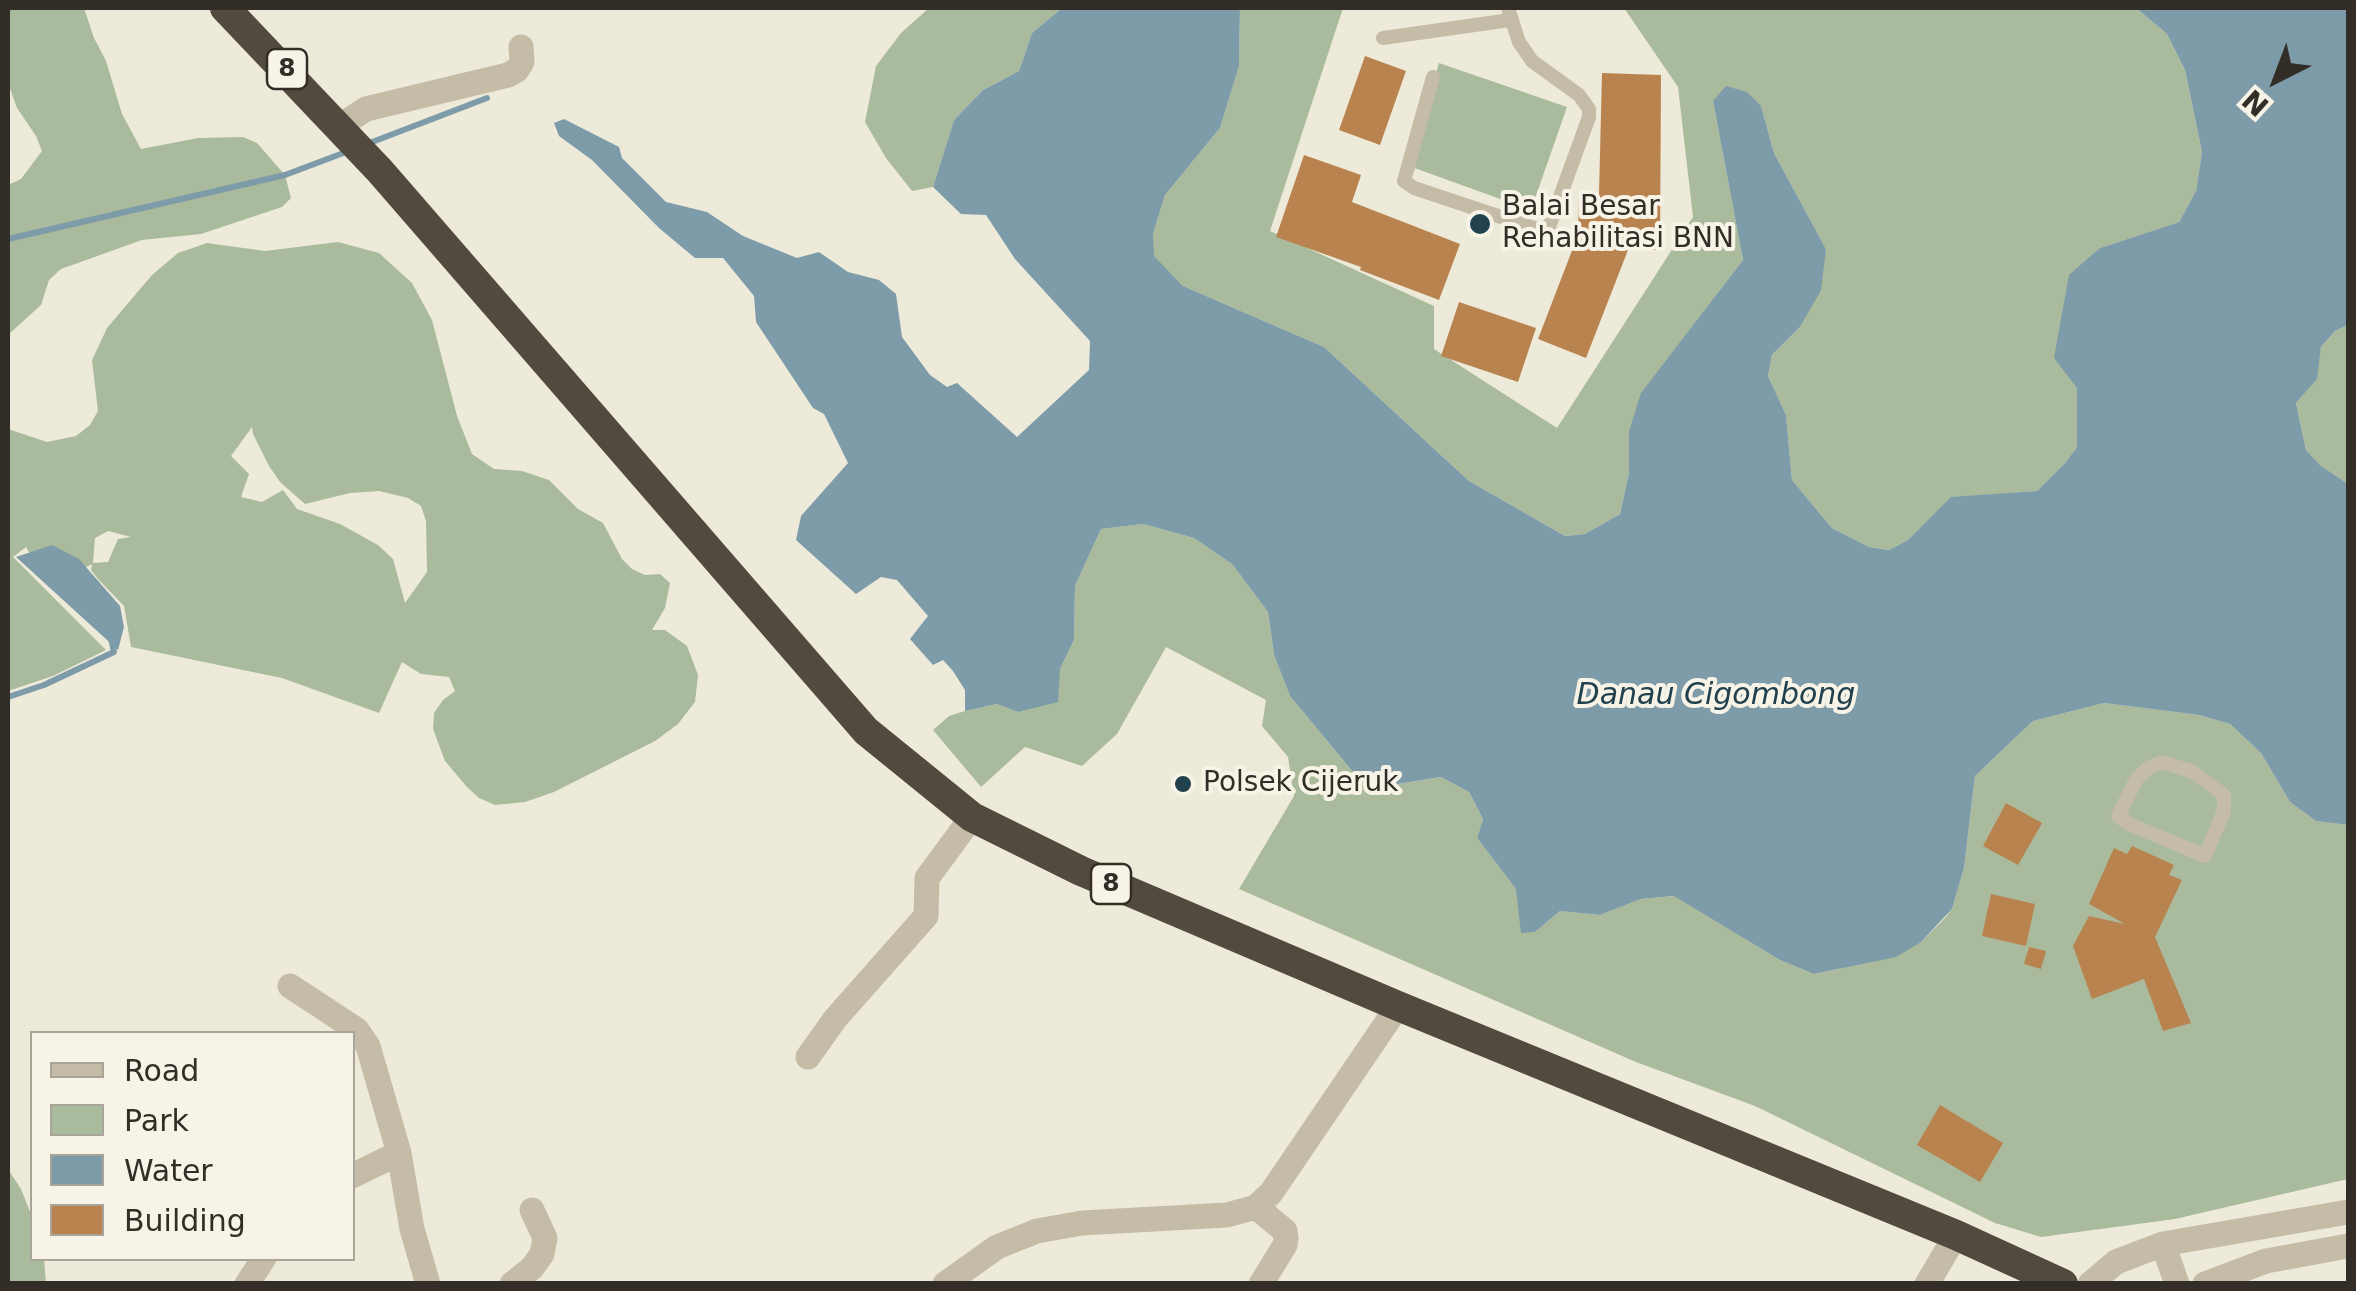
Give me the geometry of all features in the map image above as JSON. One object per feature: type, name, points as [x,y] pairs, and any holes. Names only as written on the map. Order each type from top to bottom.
[{"type":"highway","name":"8","points":[[225,8],[380,171],[866,730],[972,817],[1081,872],[1956,1236],[2062,1284]]},
{"type":"street","points":[[342,130],[366,110],[508,75],[522,62],[521,48]]},
{"type":"street","points":[[808,1057],[835,1019],[926,916],[927,878],[972,817]]},
{"type":"street","points":[[290,986],[356,1030],[368,1046],[399,1154],[412,1230],[428,1284]]},
{"type":"street","points":[[946,1284],[997,1247],[1037,1231],[1082,1223],[1227,1215],[1256,1206],[1270,1193],[1398,1006]]},
{"type":"street","points":[[355,1175],[399,1154]]},
{"type":"street","points":[[1256,1206],[1285,1232],[1286,1238],[1261,1284]]},
{"type":"street","points":[[512,1284],[542,1254],[546,1238],[532,1210]]},
{"type":"street","points":[[2090,1284],[2116,1262],[2162,1244],[2348,1212]]},
{"type":"street","points":[[2250,1228],[2256,1264]]},
{"type":"street","points":[[1928,1284],[1956,1236]]},
{"type":"street","points":[[2162,1244],[2176,1284]]},
{"type":"street","points":[[2205,1284],[2256,1264],[2348,1246]]},
{"type":"street","points":[[248,1284],[262,1261]]},
{"type":"lane","points":[[1382,38],[1509,14],[1532,61],[1578,95],[1589,109],[1549,227],[1536,229],[1414,188],[1404,181],[1433,77]]},
{"type":"lane","points":[[2162,762],[2208,780],[2224,796],[2225,803],[2206,856],[2162,838],[2118,816],[2137,778],[2162,762]]},
{"type":"green space","points":[[8,8],[84,8],[122,114],[141,149],[198,138],[243,137],[257,143],[285,175],[291,198],[282,207],[201,234],[142,240],[61,269],[49,280],[41,305],[8,335],[8,185],[21,179],[42,151],[17,108],[8,83]]},
{"type":"green space","points":[[929,8],[1062,8],[1032,33],[1019,71],[983,90],[954,120],[933,187],[912,191],[865,122],[876,66],[901,33]]},
{"type":"green space","points":[[1240,8],[1343,8],[1270,231],[1434,306],[1434,349],[1557,428],[1693,217],[1678,87],[1624,8],[2136,8],[2167,34],[2185,70],[2202,152],[2196,191],[2179,222],[2100,248],[2077,388],[2077,447],[2065,463],[2037,491],[1951,498],[1908,540],[1889,550],[1869,547],[1832,528],[1792,480],[1786,415],[1768,376],[1772,355],[1800,327],[1826,249],[1774,153],[1761,106],[1713,101],[1743,260],[1642,393],[1629,431],[1629,473],[1620,514],[1585,534],[1565,536],[1469,481],[1324,347],[1183,286],[1153,256],[1153,234],[1165,195],[1220,128],[1239,66]]},
{"type":"green space","points":[[1439,63],[1567,107],[1531,210],[1406,165]]},
{"type":"green space","points":[[338,242],[379,253],[412,283],[432,320],[457,416],[472,454],[494,469],[522,471],[549,480],[578,509],[603,523],[622,559],[632,569],[645,575],[660,574],[670,583],[665,608],[652,630],[665,630],[687,646],[698,675],[695,702],[678,724],[655,741],[554,792],[525,802],[495,805],[479,798],[445,761],[433,729],[434,713],[455,691],[449,677],[421,674],[402,662],[379,713],[282,678],[131,647],[124,606],[91,570],[92,564],[77,572],[34,561],[26,547],[13,557],[106,650],[53,676],[8,691],[8,429],[47,442],[76,436],[90,425],[98,411],[92,360],[107,328],[152,275],[178,253],[207,243],[265,251]],"holes":[[[252,427],[280,482],[305,504],[350,493],[379,491],[408,498],[421,506],[426,521],[427,572],[405,603],[393,559],[378,545],[340,524],[297,509],[283,490],[262,502],[241,497],[249,474],[231,456]],[[108,531],[131,537],[118,539],[108,562],[93,563],[95,538]]]},
{"type":"green space","points":[[2348,325],[2348,484],[2306,450],[2296,403],[2316,379],[2321,347],[2335,331]]},
{"type":"green space","points":[[1143,524],[1194,538],[1232,564],[1268,612],[1274,655],[1290,696],[1358,778],[1398,784],[1441,777],[1469,792],[1483,819],[1477,838],[1516,889],[1535,932],[1560,911],[1600,915],[1641,899],[1675,896],[1780,960],[1814,974],[1839,969],[1921,942],[1946,917],[1964,868],[1975,776],[2033,721],[2104,703],[2199,715],[2230,724],[2261,753],[2290,802],[2316,821],[2348,825],[2348,1179],[2175,1219],[2041,1237],[1995,1223],[1755,1106],[1636,1062],[1239,889],[1294,796],[1288,757],[1262,726],[1266,700],[1166,647],[1117,734],[1082,766],[1025,747],[981,787],[933,730],[949,716],[997,704],[1018,712],[1060,669],[1074,640],[1075,586],[1101,529]]},
{"type":"green space","points":[[8,1169],[30,1212],[30,1261],[44,1261],[46,1283],[8,1283]]},
{"type":"water","name":"Danau Cigombong","points":[[1062,8],[1240,8],[1239,66],[1220,128],[1165,195],[1153,234],[1154,256],[1183,286],[1324,347],[1469,481],[1565,536],[1585,534],[1620,514],[1629,473],[1629,431],[1641,393],[1743,260],[1713,101],[1726,86],[1747,92],[1761,106],[1774,153],[1826,249],[1821,290],[1800,327],[1772,355],[1768,376],[1786,415],[1792,480],[1832,528],[1869,547],[1889,550],[1908,540],[1951,497],[2037,491],[2065,463],[2077,447],[2077,388],[2054,358],[2069,275],[2100,248],[2179,222],[2196,191],[2202,152],[2185,70],[2167,34],[2136,8],[2348,8],[2348,325],[2335,331],[2321,347],[2317,379],[2296,403],[2306,450],[2348,484],[2348,825],[2316,821],[2290,802],[2261,753],[2230,724],[2199,715],[2104,703],[2033,721],[1975,776],[1964,868],[1952,909],[1921,942],[1896,957],[1814,974],[1780,960],[1674,896],[1641,899],[1600,915],[1560,911],[1535,932],[1521,933],[1516,889],[1477,838],[1483,819],[1469,792],[1441,777],[1398,784],[1367,783],[1358,778],[1290,696],[1274,655],[1268,612],[1232,564],[1194,538],[1143,524],[1101,529],[1075,586],[1074,640],[1060,669],[1058,702],[1018,712],[997,704],[965,711],[965,690],[953,671],[943,660],[933,665],[910,639],[928,616],[897,580],[881,577],[856,594],[796,540],[801,516],[848,463],[824,414],[813,408],[756,322],[754,296],[723,258],[695,258],[659,228],[592,160],[559,136],[554,123],[564,119],[619,147],[622,158],[666,202],[707,212],[743,236],[797,258],[819,252],[848,272],[879,280],[896,294],[902,337],[930,375],[947,387],[957,383],[1017,437],[1089,370],[1090,341],[1015,259],[986,215],[961,214],[933,187],[954,120],[983,90],[1019,71],[1032,33]]},
{"type":"water","points":[[52,545],[79,559],[120,606],[124,627],[118,650],[16,557]]},
{"type":"building","points":[[1365,56],[1406,71],[1380,145],[1339,130]]},
{"type":"building","points":[[1602,73],[1661,75],[1660,250],[1628,250],[1586,358],[1538,339],[1578,235],[1579,193],[1599,194]]},
{"type":"building","points":[[1304,155],[1361,175],[1352,202],[1460,244],[1439,300],[1276,237]]},
{"type":"building","points":[[1459,302],[1536,328],[1518,382],[1441,356]]},
{"type":"building","points":[[2006,803],[2042,823],[2018,865],[1983,846]]},
{"type":"building","points":[[2132,846],[2174,865],[2169,875],[2182,880],[2155,937],[2191,1023],[2163,1031],[2144,979],[2092,999],[2073,946],[2089,916],[2125,924],[2089,904],[2114,848],[2127,854]]},
{"type":"building","points":[[1991,894],[2035,904],[2026,946],[1982,936]]},
{"type":"building","points":[[2029,947],[2046,951],[2041,969],[2024,964]]},
{"type":"building","points":[[1940,1105],[2003,1143],[1980,1182],[1917,1145]]},
{"type":"waterway","points":[[367,144],[487,98]]},
{"type":"waterway","points":[[8,239],[285,175],[346,152]]},
{"type":"waterway","points":[[8,697],[44,685],[114,652],[111,638]]},
{"type":"place","name":"Balai Besar Rehabilitasi BNN","points":[[1480,224]]},
{"type":"place","name":"Polsek Cijeruk","points":[[1183,784]]}]
